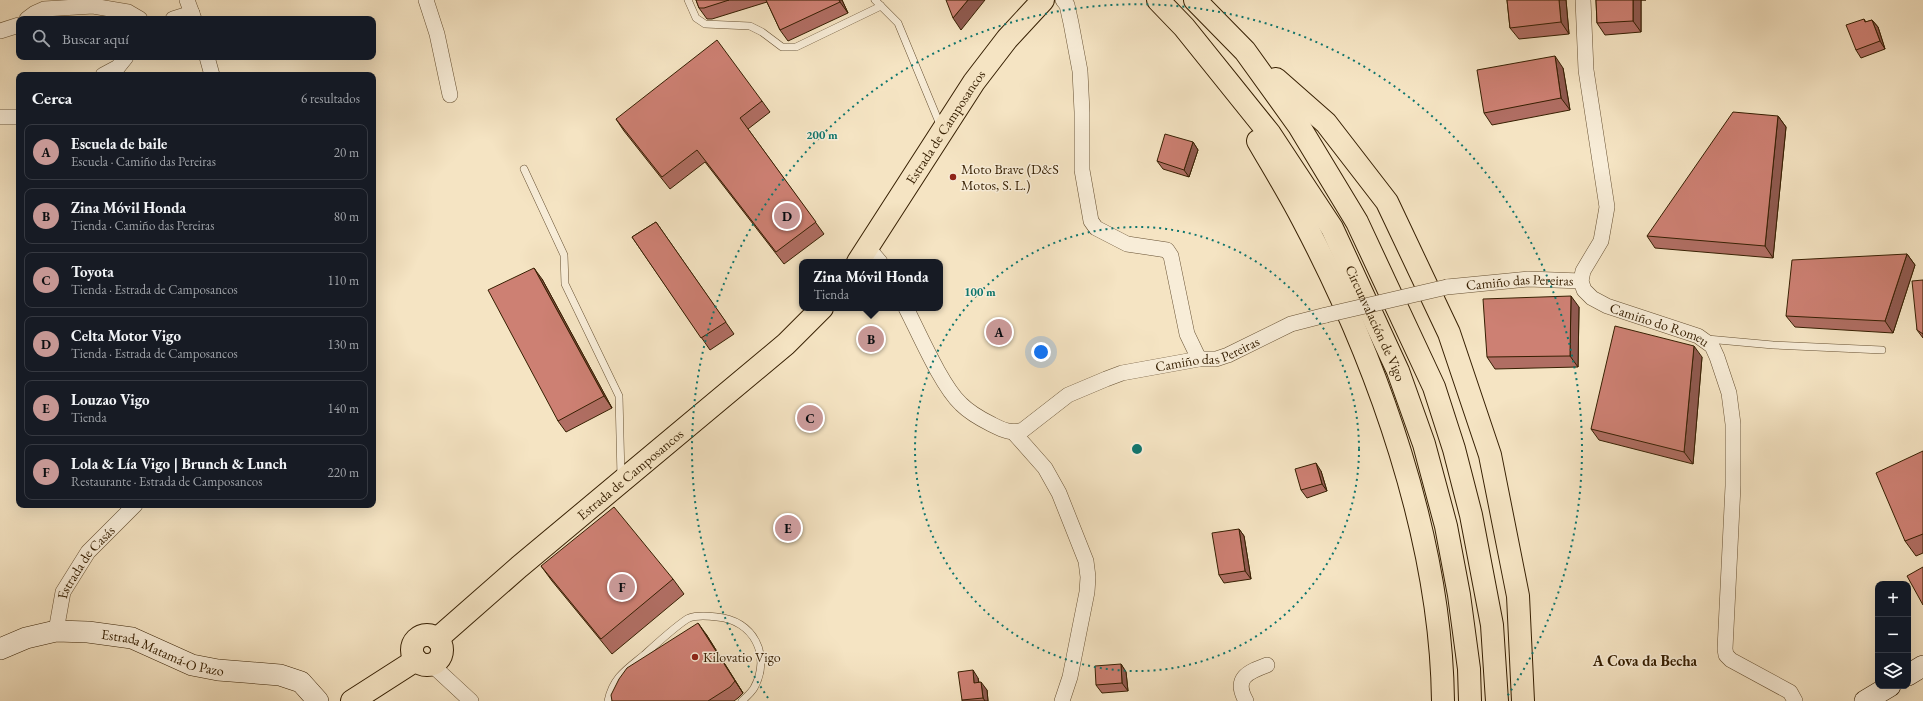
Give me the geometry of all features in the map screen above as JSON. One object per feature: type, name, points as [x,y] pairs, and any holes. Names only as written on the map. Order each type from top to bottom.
[{"type":"main road","name":"Circunvalación de Vigo","points":[[1158,0],[1184,27],[1270,134],[1332,228],[1398,371],[1424,444],[1446,526],[1459,595],[1468,669],[1470,701]]},
{"type":"main road","name":"Circunvalación de Vigo","points":[[1195,0],[1245,52],[1299,126],[1357,222],[1434,387],[1454,449],[1471,515],[1492,625],[1497,701]]},
{"type":"main road","name":"Estrada de Camposancos","points":[[869,257],[942,131],[974,82],[1002,45],[1039,1]]},
{"type":"main road","points":[[1184,27],[1191,49],[1256,138],[1303,220],[1353,323],[1391,423],[1414,503],[1430,574],[1438,628],[1443,675],[1443,701]]},
{"type":"main road","points":[[1245,52],[1326,124],[1387,202],[1449,334],[1490,455],[1518,596],[1523,701]]},
{"type":"main road","name":"Estrada de Camposancos","points":[[352,701],[423,662],[439,660],[441,656],[441,647],[437,639],[621,481],[786,344],[819,311]]},
{"type":"street","points":[[426,0],[437,34],[450,95]]},
{"type":"street","points":[[1063,0],[1067,5],[1070,17],[1080,71],[1082,170],[1091,222],[1096,228],[1127,244],[1167,250],[1171,256],[1187,334],[1199,359]]},
{"type":"street","points":[[1581,281],[1583,271],[1601,241],[1607,207],[1586,70],[1583,0]]},
{"type":"street","points":[[31,16],[52,7],[93,6],[128,12],[135,16]]},
{"type":"street","points":[[180,16],[191,11]]},
{"type":"street","points":[[0,31],[16,26]]},
{"type":"street","points":[[109,72],[118,67],[124,60]]},
{"type":"street","points":[[208,60],[211,72]]},
{"type":"street","points":[[0,117],[16,117]]},
{"type":"street","name":"Camiño das Pereiras","points":[[1014,433],[1023,430],[1068,395],[1106,379],[1122,373],[1199,359],[1216,359],[1228,355],[1291,324],[1446,287],[1528,279],[1581,281]]},
{"type":"street","name":"Camiño do Romeu","points":[[1581,281],[1584,290],[1592,298],[1607,306],[1701,338],[1712,346],[1729,393],[1733,424],[1733,486],[1725,649],[1726,655],[1730,660],[1790,692],[1795,701]]},
{"type":"street","points":[[908,311],[944,382],[960,404],[984,421],[1005,431],[1014,433],[1045,468],[1059,493],[1086,561],[1088,577],[1087,592],[1070,677],[1062,701]]},
{"type":"street","name":"Estrada de Casás","points":[[56,631],[63,592],[88,552],[132,508]]},
{"type":"street","name":"Estrada Matamá-O Pazo","points":[[0,650],[26,638],[56,631],[88,632],[132,638],[192,665],[218,670],[280,675],[301,682],[318,701]]},
{"type":"street","points":[[423,662],[471,701]]},
{"type":"street","points":[[1246,701],[1241,686],[1244,677],[1250,672],[1267,665]]},
{"type":"street","points":[[1911,673],[1923,666]]},
{"type":"street","points":[[1866,701],[1885,689]]},
{"type":"lane","points":[[688,0],[696,18],[705,24],[750,26],[762,32],[782,47],[796,47],[881,6]]},
{"type":"lane","points":[[875,0],[898,23],[942,131]]},
{"type":"lane","points":[[524,169],[564,255],[565,284],[619,396],[621,481]]},
{"type":"lane","points":[[1701,338],[1772,345],[1882,350]]},
{"type":"lane","points":[[608,701],[610,691],[616,678],[662,639],[689,618],[710,616],[724,617],[743,625],[758,643],[761,658],[759,674],[754,688],[742,701]]},
{"type":"building","points":[[696,0],[729,0],[704,8],[699,8]]},
{"type":"building","points":[[766,0],[839,0],[840,2],[780,30]]},
{"type":"building","points":[[946,0],[968,0],[953,18]]},
{"type":"building","points":[[1507,0],[1559,0],[1561,22],[1510,28]]},
{"type":"building","points":[[1596,0],[1633,0],[1633,21],[1597,23]]},
{"type":"building","points":[[1864,19],[1865,22],[1872,20],[1880,41],[1856,50],[1846,25]]},
{"type":"building","points":[[717,40],[762,101],[740,118],[816,222],[776,252],[697,150],[662,177],[616,119]]},
{"type":"building","points":[[1555,56],[1561,98],[1484,113],[1477,70]]},
{"type":"building","points":[[1733,112],[1778,116],[1765,246],[1647,236]]},
{"type":"building","points":[[1165,134],[1193,142],[1184,170],[1157,161]]},
{"type":"building","points":[[656,222],[726,322],[701,338],[632,237]]},
{"type":"building","points":[[1907,254],[1885,321],[1786,316],[1792,260]]},
{"type":"building","points":[[534,268],[604,396],[558,421],[488,290]]},
{"type":"building","points":[[1923,280],[1923,334],[1917,330],[1912,281]]},
{"type":"building","points":[[1571,296],[1570,356],[1487,357],[1483,299]]},
{"type":"building","points":[[1615,326],[1694,346],[1684,452],[1591,429]]},
{"type":"building","points":[[1923,451],[1923,534],[1905,541],[1876,473]]},
{"type":"building","points":[[1316,463],[1322,484],[1301,490],[1295,469]]},
{"type":"building","points":[[614,507],[673,579],[601,639],[541,566]]},
{"type":"building","points":[[1239,529],[1245,571],[1219,575],[1212,533]]},
{"type":"building","points":[[1923,567],[1923,605],[1911,581],[1907,576]]},
{"type":"building","name":"Kilovatio Vigo","points":[[698,623],[735,681],[730,687],[708,701],[612,701],[611,695],[619,679],[627,668]]},
{"type":"building","points":[[1121,664],[1122,683],[1096,685],[1095,666]]},
{"type":"building","points":[[973,670],[974,683],[981,682],[983,698],[962,700],[958,672]]},
{"type":"place","name":"Moto Brave (D&S Motos, S. L.)","points":[[953,177]]},
{"type":"place","name":"Celta Motor Vigo","points":[[787,216]]},
{"type":"place","name":"Escuela de baile","points":[[999,332]]},
{"type":"place","name":"Zina Móvil Honda","points":[[871,339]]},
{"type":"place","name":"Toyota","points":[[810,418]]},
{"type":"place","name":"Louzao Vigo","points":[[788,528]]},
{"type":"place","name":"Lola & Lía Vigo | Brunch & Lunch","points":[[622,587]]},
{"type":"place","name":"Kilovatio Vigo","points":[[695,657]]},
{"type":"district","name":"A Cova da Becha","points":[[1645,661]]}]
